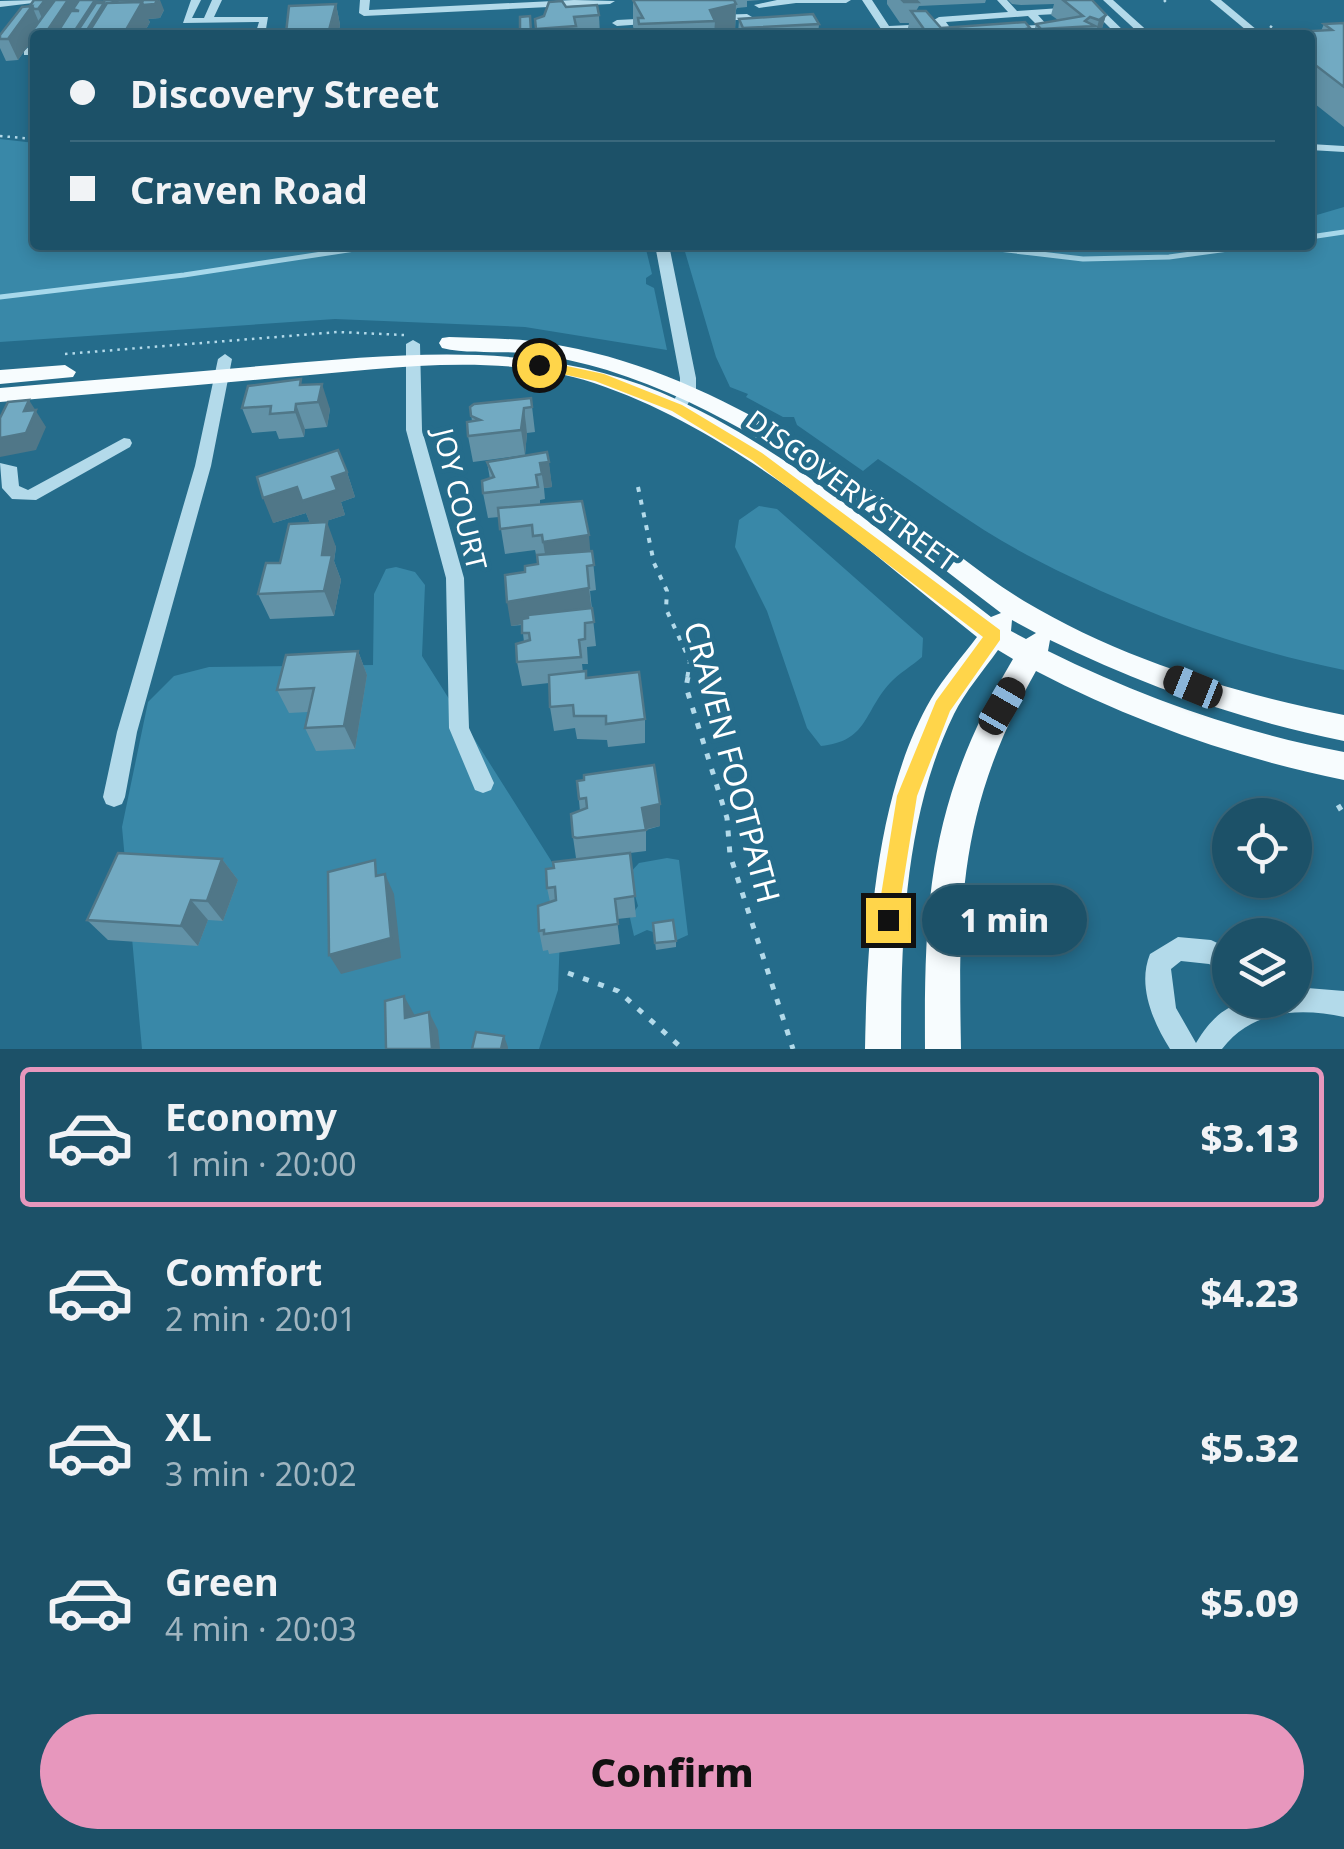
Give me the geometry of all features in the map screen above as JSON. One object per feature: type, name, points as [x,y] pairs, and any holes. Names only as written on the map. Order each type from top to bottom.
[{"type":"main road","name":"DISCOVERY STREET","points":[[0,395],[412,346],[599,378],[683,399],[781,439],[1012,608],[1048,627],[1227,701],[1344,728]]},
{"type":"main road","name":"DISCOVERY STREET","points":[[0,377],[223,368]]},
{"type":"main road","name":"DISCOVERY STREET","points":[[683,399],[994,635],[1030,656],[1117,698],[1226,738],[1344,766]]},
{"type":"main road","points":[[883,1049],[884,951],[907,796],[942,707],[1012,608]]},
{"type":"main road","points":[[943,1049],[943,948],[958,816],[988,730],[1048,627]]},
{"type":"street","points":[[0,4],[33,0]]},
{"type":"street","points":[[196,0],[186,20],[265,19],[262,30]]},
{"type":"street","points":[[206,22],[217,0]]},
{"type":"street","points":[[365,0],[364,13],[610,0],[618,30]]},
{"type":"street","points":[[759,5],[846,0]]},
{"type":"street","points":[[868,0],[887,30]]},
{"type":"street","points":[[1002,0],[1015,14]]},
{"type":"street","points":[[1086,0],[1117,30]]},
{"type":"street","points":[[1108,0],[1141,30]]},
{"type":"street","points":[[1214,0],[1252,30]]},
{"type":"street","points":[[542,17],[590,7],[594,2]]},
{"type":"street","points":[[949,30],[941,18],[1096,9]]},
{"type":"street","points":[[999,30],[1040,28],[1042,25],[1030,13]]},
{"type":"street","points":[[691,19],[746,17]]},
{"type":"street","points":[[617,23],[672,20]]},
{"type":"street","points":[[907,30],[944,26]]},
{"type":"street","points":[[1315,146],[1344,149]]},
{"type":"street","points":[[663,250],[683,352],[683,399]]},
{"type":"street","name":"JOY COURT","points":[[412,346],[414,430],[455,578],[459,728],[483,783]]},
{"type":"street","points":[[114,797],[126,732],[203,466],[223,368]]},
{"type":"street","points":[[0,469],[11,470],[10,488],[18,496],[30,496],[124,443]]},
{"type":"street","points":[[1185,1049],[1166,1022],[1156,990],[1159,963],[1178,950],[1212,953]]},
{"type":"street","points":[[1312,1000],[1344,1004]]},
{"type":"street","points":[[1206,1049],[1233,1018]]},
{"type":"path","points":[[1164,0],[1168,4]]},
{"type":"path","points":[[0,136],[30,139]]},
{"type":"path","points":[[89,352],[338,332],[412,346]]},
{"type":"path","name":"CRAVEN FOOTPATH","points":[[638,487],[654,563],[667,590],[666,609],[690,661],[686,688],[712,761],[727,818],[730,855],[794,1049]]},
{"type":"path","points":[[1338,804],[1344,815]]},
{"type":"path","points":[[568,974],[604,981],[642,1005],[682,1049]]},
{"type":"shaded area","points":[[0,139],[30,142],[30,250],[646,250],[652,274],[646,278],[646,284],[654,288],[667,350],[525,327],[335,319],[0,342]]},
{"type":"shaded area","points":[[1344,207],[1344,670],[1222,638],[1103,592],[1008,544],[878,459],[863,471],[797,425],[794,417],[783,417],[730,387],[716,357],[684,250],[1315,250],[1315,216]]},
{"type":"shaded area","points":[[759,506],[777,509],[923,638],[922,657],[890,683],[856,732],[836,743],[821,746],[807,728],[767,611],[735,547],[739,520]]},
{"type":"shaded area","points":[[396,567],[415,572],[425,585],[422,656],[562,878],[558,990],[539,1049],[142,1049],[122,827],[148,702],[174,676],[209,667],[373,665],[374,594],[386,569]]},
{"type":"shaded area","points":[[679,860],[688,935],[677,940],[647,930],[634,936],[630,918],[638,906],[629,874],[639,863]]},
{"type":"building","points":[[34,0],[45,0],[34,9],[29,7]]},
{"type":"building","points":[[55,0],[68,0],[48,30],[33,30]]},
{"type":"building","points":[[79,0],[95,0],[75,30],[59,30],[71,11],[79,11],[73,9]]},
{"type":"building","points":[[157,0],[155,4],[143,5],[116,3]]},
{"type":"building","points":[[633,0],[734,0],[736,4],[710,10],[715,21],[639,24],[638,18],[643,18]]},
{"type":"building","points":[[1063,0],[1092,0],[1106,15],[1085,21],[1095,26],[1041,29],[1036,24],[1083,16]]},
{"type":"building","points":[[562,1],[566,7],[597,5],[599,15],[574,17],[576,26],[536,29],[535,19],[544,16],[549,2]]},
{"type":"building","points":[[142,2],[126,30],[90,30],[107,3]]},
{"type":"building","points":[[96,3],[104,3],[87,30],[78,30]]},
{"type":"building","points":[[336,4],[329,30],[286,30],[289,6]]},
{"type":"building","points":[[32,6],[8,39],[0,39],[22,7]]},
{"type":"building","points":[[911,11],[926,11],[941,28],[1025,22],[1030,28],[1022,30],[925,30]]},
{"type":"building","points":[[813,14],[819,24],[743,28],[739,19]]},
{"type":"building","points":[[530,16],[531,30],[520,30],[520,17]]},
{"type":"building","points":[[1344,23],[1344,87],[1315,65],[1315,31],[1332,30],[1324,24]]},
{"type":"building","points":[[301,379],[300,385],[322,384],[318,402],[296,404],[295,412],[270,414],[271,406],[242,408],[248,386]]},
{"type":"building","points":[[531,398],[532,407],[524,408],[521,430],[468,436],[467,422],[480,420],[471,416],[470,407],[474,404]]},
{"type":"building","points":[[29,400],[24,411],[36,410],[26,433],[0,438],[0,418],[8,402]]},
{"type":"building","points":[[338,450],[347,472],[332,477],[337,490],[302,501],[297,487],[263,498],[257,477]]},
{"type":"building","points":[[547,452],[549,462],[540,463],[542,474],[536,475],[538,487],[483,493],[482,481],[494,477],[487,462]]},
{"type":"building","points":[[582,501],[589,535],[543,542],[542,535],[533,536],[532,525],[500,529],[498,508]]},
{"type":"building","points":[[327,522],[322,555],[332,555],[324,591],[258,594],[266,563],[280,563],[289,524]]},
{"type":"building","points":[[592,551],[594,565],[587,566],[589,588],[507,602],[505,575],[525,572],[525,566],[538,564],[537,555]]},
{"type":"building","points":[[592,608],[594,622],[585,623],[585,639],[579,640],[581,657],[517,662],[516,644],[530,640],[529,633],[522,633],[522,619],[528,615]]},
{"type":"building","points":[[358,651],[344,726],[305,728],[314,688],[277,690],[286,655]]},
{"type":"building","points":[[586,671],[586,678],[639,672],[645,719],[606,724],[606,716],[574,716],[573,705],[550,707],[549,675]]},
{"type":"building","points":[[654,765],[660,804],[642,808],[646,830],[573,837],[571,814],[587,808],[586,798],[579,799],[577,781],[584,780],[584,775]]},
{"type":"building","points":[[118,853],[222,859],[207,901],[191,900],[181,926],[87,920]]},
{"type":"building","points":[[630,853],[635,896],[615,899],[618,924],[544,934],[544,930],[539,931],[538,906],[556,900],[555,887],[547,888],[546,869],[554,868],[553,862]]},
{"type":"building","points":[[375,860],[376,876],[385,874],[391,938],[329,955],[328,872]]},
{"type":"building","points":[[673,920],[676,941],[655,943],[653,923]]},
{"type":"building","points":[[404,996],[405,1018],[429,1012],[432,1049],[386,1049],[385,1001]]},
{"type":"building","points":[[476,1032],[504,1036],[501,1049],[472,1049]]},
{"type":"waterway","points":[[1315,236],[1344,232]]},
{"type":"waterway","points":[[0,297],[348,250]]},
{"type":"waterway","points":[[1006,250],[1083,259],[1169,257],[1221,250]]},
{"type":"route","points":[[539,365],[599,378],[677,408],[757,457],[994,635],[942,707],[907,796],[888,920]]}]
